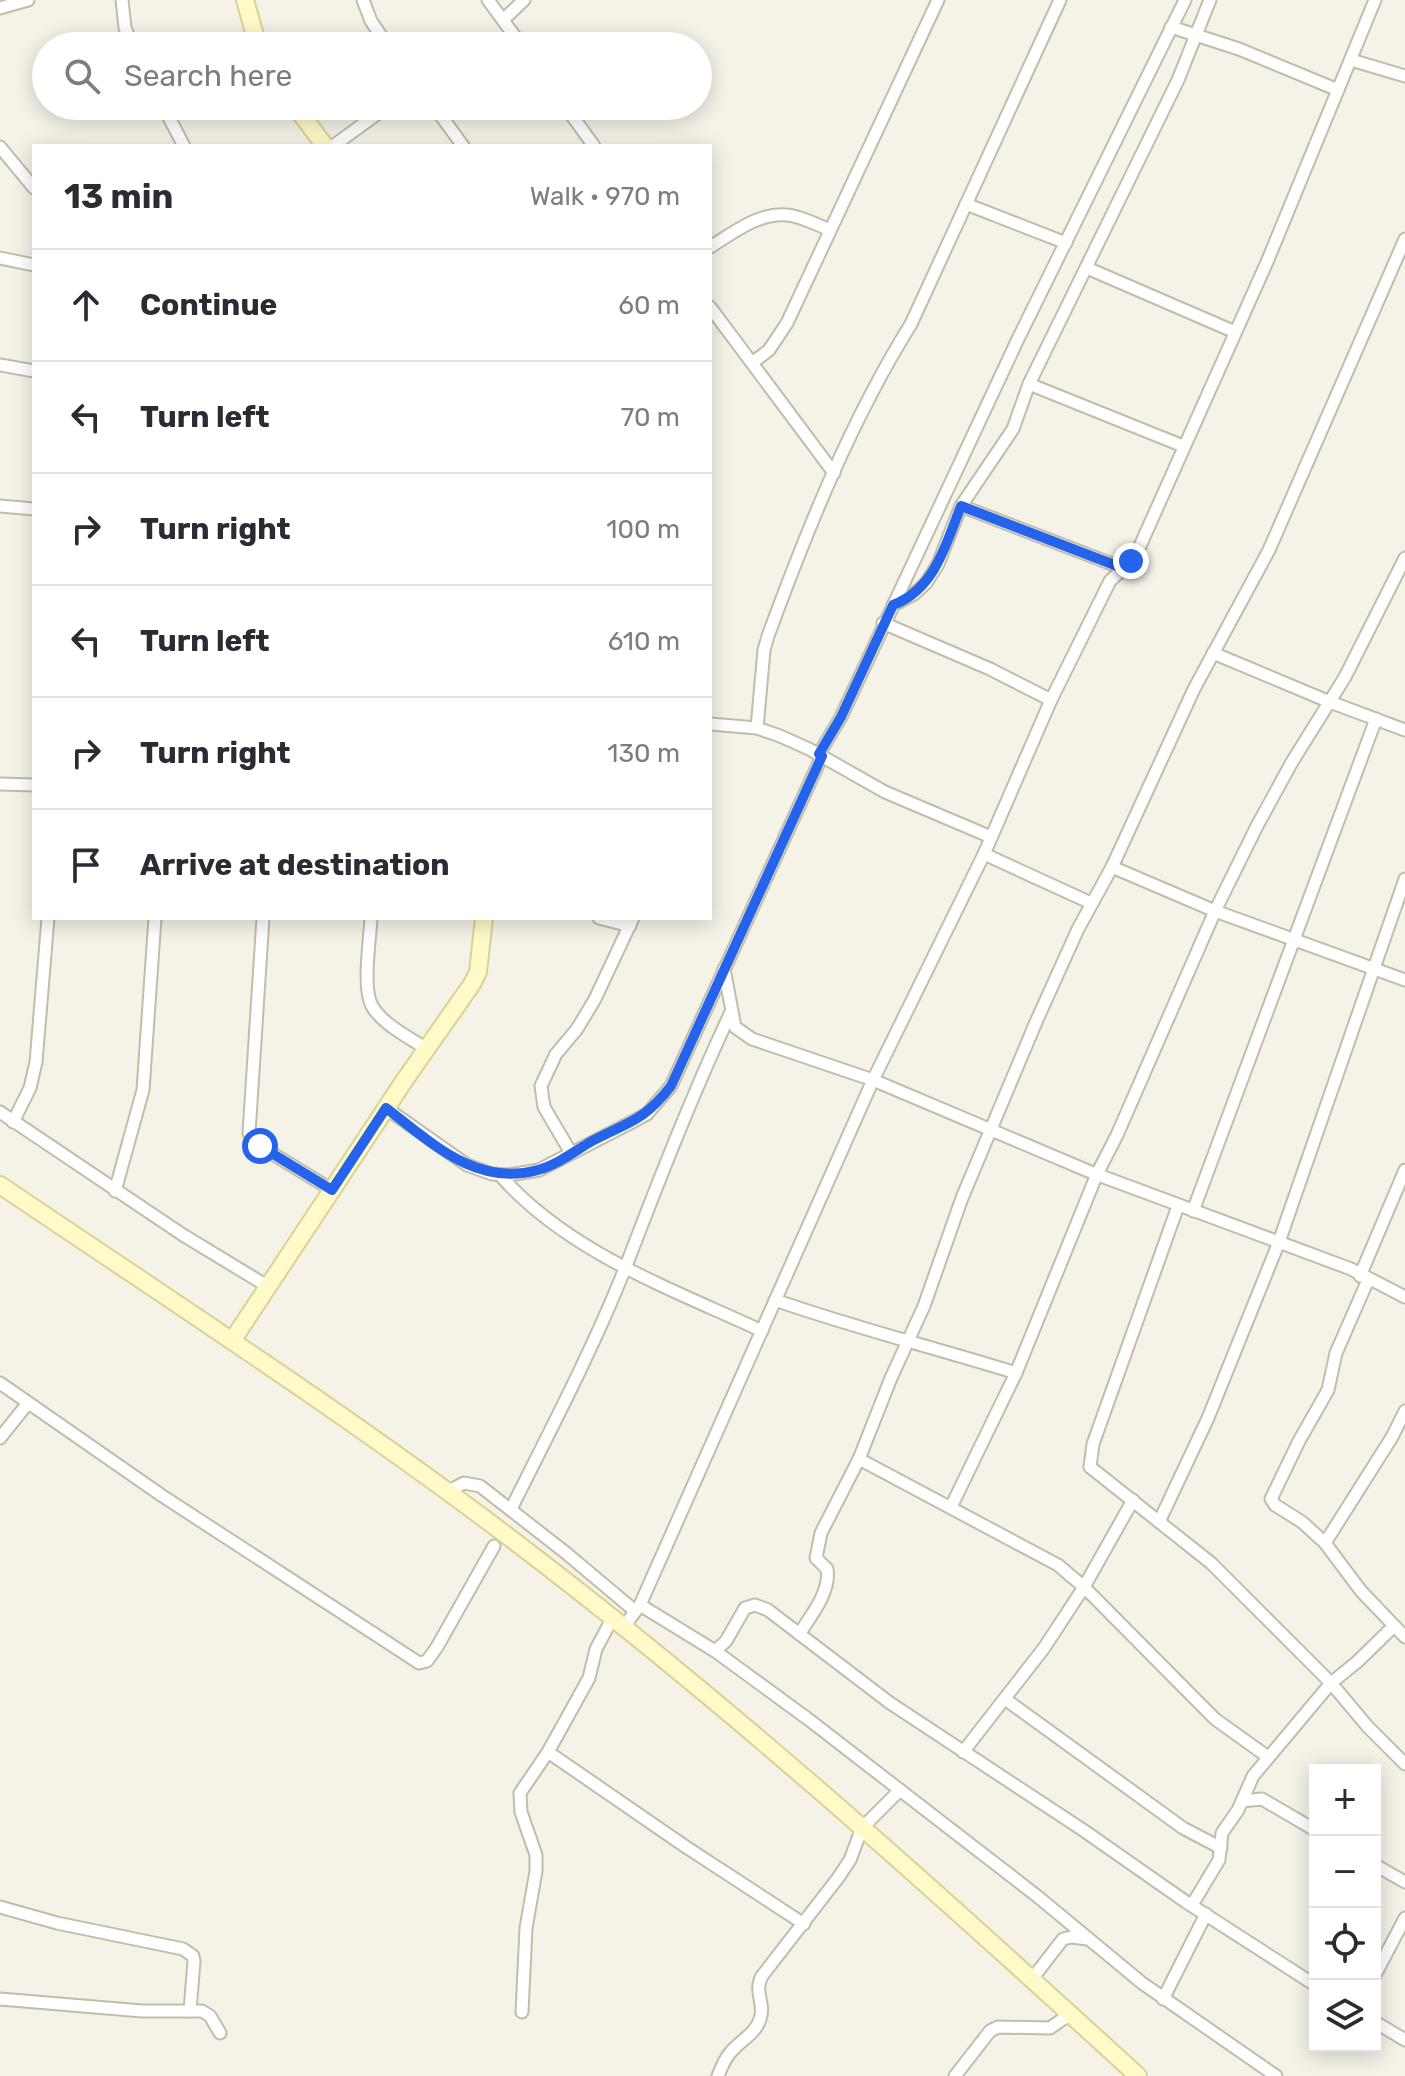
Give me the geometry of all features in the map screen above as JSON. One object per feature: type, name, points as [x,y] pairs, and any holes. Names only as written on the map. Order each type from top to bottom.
[{"type":"street","points":[[0,8],[28,0]]},
{"type":"street","points":[[122,0],[127,32]]},
{"type":"street","points":[[245,0],[254,32]]},
{"type":"street","points":[[363,0],[378,32]]},
{"type":"street","points":[[488,0],[512,32]]},
{"type":"street","points":[[503,20],[524,0]]},
{"type":"street","points":[[752,363],[769,350],[787,323],[938,0]]},
{"type":"street","points":[[757,728],[768,636],[834,473],[887,365],[911,324],[1060,0]]},
{"type":"street","points":[[386,1108],[457,1159],[482,1171],[500,1175],[539,1170],[647,1114],[671,1086],[883,623],[1185,0]]},
{"type":"street","points":[[893,605],[926,583],[938,564],[961,506],[1013,429],[1029,384],[1087,268],[1210,0]]},
{"type":"street","points":[[522,2012],[526,1928],[536,1855],[519,1798],[530,1774],[548,1752],[589,1678],[596,1649],[618,1624],[638,1608],[873,1080],[984,854],[1051,700],[1110,581],[1125,569],[1140,546],[1267,262],[1375,0]]},
{"type":"street","points":[[1171,27],[1197,34],[1338,90]]},
{"type":"street","points":[[1351,60],[1405,76]]},
{"type":"street","points":[[170,120],[183,144]]},
{"type":"street","points":[[306,120],[324,144]]},
{"type":"street","points":[[336,144],[369,120]]},
{"type":"street","points":[[444,120],[462,144]]},
{"type":"street","points":[[575,120],[593,144]]},
{"type":"street","points":[[0,147],[32,186]]},
{"type":"street","points":[[966,204],[1066,243]]},
{"type":"street","points":[[712,246],[754,220],[781,215],[791,215],[830,230]]},
{"type":"street","points":[[799,1634],[815,1609],[828,1579],[827,1569],[816,1558],[816,1547],[859,1459],[924,1306],[989,1130],[1091,903],[1112,867],[1194,689],[1269,550],[1405,239]]},
{"type":"street","points":[[0,258],[32,265]]},
{"type":"street","points":[[1087,268],[1235,332]]},
{"type":"street","points":[[712,310],[834,473]]},
{"type":"street","points":[[0,365],[32,371]]},
{"type":"street","points":[[1029,384],[1183,446]]},
{"type":"street","points":[[0,506],[32,509]]},
{"type":"street","points":[[961,506],[1125,569]]},
{"type":"street","points":[[951,1507],[1016,1373],[1097,1174],[1215,911],[1264,813],[1330,702],[1405,558]]},
{"type":"street","points":[[883,623],[990,669],[1051,700]]},
{"type":"street","points":[[1213,653],[1405,730]]},
{"type":"street","points":[[1193,1211],[1376,719]]},
{"type":"street","points":[[712,724],[757,728],[821,755],[885,792],[991,837]]},
{"type":"street","points":[[0,784],[32,785]]},
{"type":"street","points":[[984,854],[1091,903]]},
{"type":"street","points":[[1112,867],[1215,911],[1405,980]]},
{"type":"street","points":[[1159,1522],[1208,1418],[1279,1242],[1405,879]]},
{"type":"street","points":[[13,1122],[30,1088],[36,1062],[48,920]]},
{"type":"street","points":[[115,1191],[143,1090],[155,920]]},
{"type":"street","points":[[263,920],[249,1133],[260,1146],[332,1190]]},
{"type":"street","points":[[371,920],[367,989],[370,1003],[383,1018],[426,1049]]},
{"type":"street","points":[[232,1341],[477,975],[484,920]]},
{"type":"street","points":[[571,1153],[544,1107],[541,1086],[556,1054],[577,1029],[595,999],[632,922]]},
{"type":"street","points":[[724,969],[735,1027],[752,1039],[873,1080],[1097,1174],[1351,1269],[1405,1297]]},
{"type":"street","points":[[511,1509],[571,1388],[625,1267],[693,1096],[732,1011]]},
{"type":"street","points":[[0,1112],[115,1191],[267,1286]]},
{"type":"street","points":[[1405,1170],[1336,1353],[1328,1390],[1271,1499],[1325,1543],[1361,1591],[1405,1637]]},
{"type":"street","points":[[500,1175],[526,1204],[567,1233],[625,1267],[762,1331]]},
{"type":"street","points":[[0,1185],[232,1341],[447,1492],[618,1624],[862,1828],[1138,2076]]},
{"type":"street","points":[[1178,1206],[1089,1459],[1093,1471],[1211,1563],[1331,1683],[1405,1764]]},
{"type":"street","points":[[775,1300],[846,1325],[1016,1373]]},
{"type":"street","points":[[0,1383],[161,1495],[419,1663],[427,1661],[437,1647],[494,1546]]},
{"type":"street","points":[[0,1438],[28,1403]]},
{"type":"street","points":[[1325,1543],[1405,1411]]},
{"type":"street","points":[[859,1459],[1048,1558],[1084,1587],[1199,1704],[1268,1757]]},
{"type":"street","points":[[447,1492],[464,1483],[474,1483],[638,1608],[715,1651],[966,1839],[1163,1999],[1276,2076]]},
{"type":"street","points":[[963,1752],[1044,1648],[1084,1587],[1133,1500]]},
{"type":"street","points":[[715,1651],[726,1641],[741,1613],[750,1605],[768,1610],[890,1703],[1309,1981]]},
{"type":"street","points":[[1192,1905],[1219,1860],[1222,1833],[1253,1776],[1331,1683],[1394,1626]]},
{"type":"street","points":[[1005,1699],[1183,1828],[1221,1848]]},
{"type":"street","points":[[548,1752],[804,1924]]},
{"type":"street","points":[[718,2076],[731,2051],[760,2022],[759,1982],[850,1860],[862,1828],[900,1790]]},
{"type":"street","points":[[1242,1801],[1262,1799],[1309,1826]]},
{"type":"street","points":[[1381,1868],[1405,1882]]},
{"type":"street","points":[[0,1907],[57,1923],[183,1949],[193,1956],[194,1961],[190,2011]]},
{"type":"street","points":[[1163,1999],[1206,1914]]},
{"type":"street","points":[[1381,1964],[1405,1918]]},
{"type":"street","points":[[1032,1979],[1063,1939],[1089,1939]]},
{"type":"street","points":[[0,1999],[142,2011],[202,2011],[210,2016],[220,2033]]},
{"type":"street","points":[[955,2076],[990,2031],[998,2027],[1050,2028],[1070,2014]]},
{"type":"street","points":[[1381,2026],[1405,2040]]},
{"type":"route","points":[[260,1146],[332,1190],[386,1108],[467,1165],[500,1175],[539,1170],[647,1114],[671,1086],[822,756],[819,754],[841,717],[893,605],[914,594],[926,583],[938,564],[961,506],[1125,569],[1131,561]]}]
